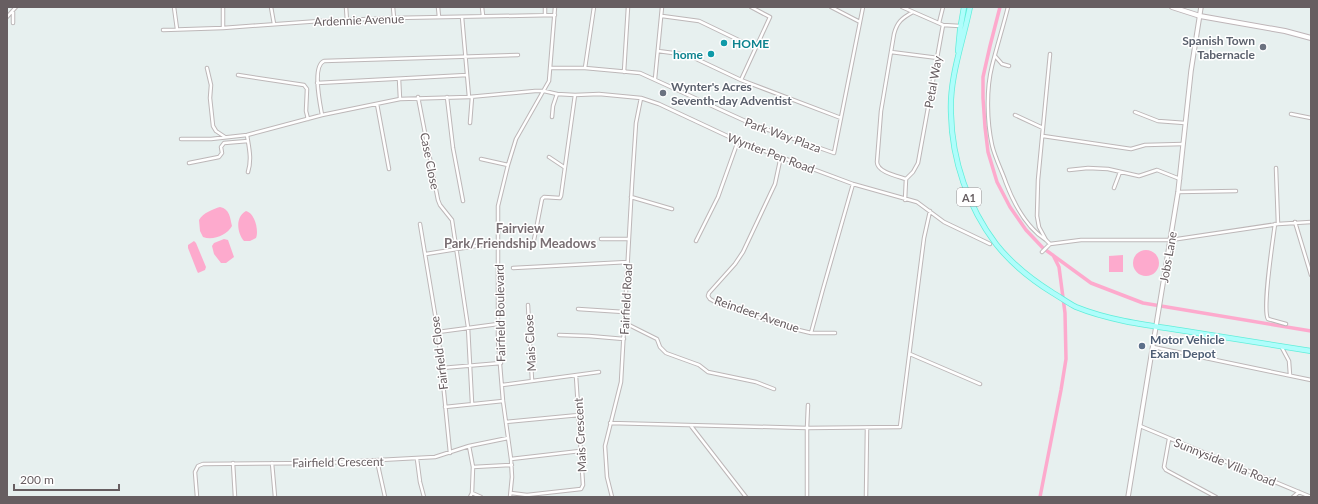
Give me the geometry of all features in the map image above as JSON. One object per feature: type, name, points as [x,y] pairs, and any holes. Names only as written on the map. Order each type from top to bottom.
[{"type":"main road","name":"A1","points":[[956,65],[960,26],[964,7]]},
{"type":"main road","name":"A1","points":[[970,7],[952,84],[951,114],[957,163],[963,182],[979,217],[995,243],[1003,252],[1036,283],[1075,306],[1097,314],[1156,327],[1311,351]]},
{"type":"main road","points":[[1172,7],[1200,16],[1285,31],[1311,38]]},
{"type":"street","points":[[7,17],[16,7]]},
{"type":"street","points":[[174,7],[178,29]]},
{"type":"street","points":[[222,7],[223,28]]},
{"type":"street","points":[[272,7],[274,24]]},
{"type":"street","points":[[346,7],[347,20]]},
{"type":"street","points":[[393,7],[394,18]]},
{"type":"street","points":[[438,7],[439,17]]},
{"type":"street","points":[[482,7],[483,16]]},
{"type":"street","points":[[545,7],[545,15]]},
{"type":"street","name":"Fairfield Boulevard","points":[[510,497],[512,459],[503,401],[498,324],[498,206],[516,139],[549,81],[555,7]]},
{"type":"street","points":[[585,68],[594,7]]},
{"type":"street","points":[[624,72],[628,7]]},
{"type":"street","points":[[655,79],[662,7]]},
{"type":"street","points":[[741,80],[770,17],[750,7]]},
{"type":"street","points":[[831,7],[860,22]]},
{"type":"street","points":[[658,50],[688,55],[741,80],[841,118],[863,7]]},
{"type":"street","points":[[902,7],[943,25],[960,26]]},
{"type":"street","points":[[939,23],[943,7]]},
{"type":"street","points":[[1008,7],[991,67],[988,97],[989,127],[992,147],[1012,199],[1024,218],[1038,235],[1046,240]]},
{"type":"street","name":"Jobs Lane","points":[[1128,497],[1171,240],[1180,179],[1191,71],[1201,7]]},
{"type":"street","points":[[13,12],[13,22]]},
{"type":"street","points":[[905,200],[906,179],[880,169],[877,165],[881,111],[896,26],[903,18],[913,12]]},
{"type":"street","name":"Ardennie Avenue","points":[[163,30],[394,18],[555,15]]},
{"type":"street","points":[[662,16],[698,21],[755,48]]},
{"type":"street","points":[[462,17],[467,75],[471,97],[470,123]]},
{"type":"street","name":"Petal Way","points":[[906,179],[913,172],[918,163],[943,25]]},
{"type":"street","points":[[891,52],[938,58]]},
{"type":"street","points":[[1049,244],[1039,227],[1037,216],[1038,180],[1050,54]]},
{"type":"street","points":[[322,115],[317,83],[319,66],[324,61],[518,55]]},
{"type":"street","points":[[995,55],[1002,64],[1009,66]]},
{"type":"street","points":[[207,68],[211,85],[210,98],[213,126],[216,131],[225,137]]},
{"type":"street","name":"Park Way Plaza","points":[[550,68],[585,68],[640,73],[754,125],[834,153],[841,118]]},
{"type":"street","points":[[238,75],[304,85],[307,89],[306,111],[308,119]]},
{"type":"street","points":[[317,83],[467,75]]},
{"type":"street","points":[[399,79],[400,99]]},
{"type":"street","name":"Wynter Pen Road","points":[[181,139],[247,135],[322,115],[377,103],[418,97],[471,97],[544,91],[557,94],[599,94],[641,98],[659,104],[738,141],[853,184],[905,200],[917,202],[944,222],[990,244]]},
{"type":"street","points":[[552,116],[553,106],[557,94]]},
{"type":"street","points":[[534,240],[542,199],[544,197],[560,198],[561,196],[575,95]]},
{"type":"street","name":"Case Close","points":[[418,97],[438,200],[440,205],[452,220],[457,250]]},
{"type":"street","points":[[447,97],[453,148],[463,201]]},
{"type":"street","name":"Fairfield Road","points":[[612,497],[607,477],[606,446],[610,424],[622,382],[628,239],[636,123],[641,98]]},
{"type":"street","points":[[377,103],[389,169]]},
{"type":"street","points":[[1135,112],[1158,121],[1186,123]]},
{"type":"street","points":[[1291,114],[1311,118]]},
{"type":"street","points":[[1015,115],[1044,128]]},
{"type":"street","points":[[247,135],[251,157],[248,172]]},
{"type":"street","points":[[1043,136],[1131,149],[1145,145],[1183,144]]},
{"type":"street","points":[[189,163],[219,157],[222,153],[224,143],[248,141]]},
{"type":"street","points":[[696,241],[718,197],[738,141]]},
{"type":"street","name":"Reindeer Avenue","points":[[781,156],[775,184],[743,252],[735,264],[714,287],[708,296],[717,303],[786,327],[811,333],[853,184]]},
{"type":"street","points":[[549,157],[564,167]]},
{"type":"street","points":[[481,159],[508,166]]},
{"type":"street","points":[[1069,170],[1088,168],[1108,169],[1139,176],[1157,170],[1180,179]]},
{"type":"street","points":[[1276,168],[1277,224],[1267,301],[1267,316],[1268,319],[1286,324]]},
{"type":"street","points":[[1114,188],[1120,172]]},
{"type":"street","points":[[1178,192],[1236,191]]},
{"type":"street","points":[[631,197],[672,209]]},
{"type":"street","points":[[610,424],[807,428],[900,427],[924,238],[930,211]]},
{"type":"street","points":[[1295,222],[1311,275]]},
{"type":"street","points":[[1042,252],[1049,244],[1081,240],[1171,240],[1277,224],[1311,222]]},
{"type":"street","name":"Fairfield Close","points":[[420,224],[438,332],[450,453]]},
{"type":"street","points":[[601,240],[628,239]]},
{"type":"street","points":[[426,254],[482,245],[499,244]]},
{"type":"street","points":[[457,250],[468,327],[472,403]]},
{"type":"street","points":[[513,268],[628,262]]},
{"type":"street","name":"Mais Close","points":[[528,305],[532,381]]},
{"type":"street","points":[[578,309],[624,312]]},
{"type":"street","points":[[625,323],[656,338],[660,347],[666,353],[699,365],[708,372],[756,382],[774,389]]},
{"type":"street","points":[[438,332],[498,324]]},
{"type":"street","points":[[811,333],[835,333]]},
{"type":"street","points":[[559,335],[589,336],[624,340]]},
{"type":"street","points":[[1281,346],[1289,361],[1290,375]]},
{"type":"street","points":[[1153,347],[1311,380]]},
{"type":"street","points":[[910,354],[980,384]]},
{"type":"street","points":[[442,368],[470,367],[501,363]]},
{"type":"street","points":[[502,385],[599,372]]},
{"type":"street","name":"Mais Crescent","points":[[511,493],[527,495],[581,489],[583,485],[576,376]]},
{"type":"street","points":[[445,407],[472,403],[503,401]]},
{"type":"street","points":[[807,497],[808,405]]},
{"type":"street","points":[[506,422],[578,415]]},
{"type":"street","points":[[690,425],[746,497]]},
{"type":"street","name":"Sunnyside Villa Road","points":[[1140,426],[1311,497]]},
{"type":"street","points":[[866,497],[867,427]]},
{"type":"street","name":"Fairfield Crescent","points":[[197,497],[195,472],[198,466],[203,464],[233,462],[324,463],[417,459],[435,457],[469,446],[508,438]]},
{"type":"street","points":[[1169,439],[1164,467],[1166,470],[1216,497]]},
{"type":"street","points":[[469,446],[473,467],[472,493],[470,497]]},
{"type":"street","points":[[512,459],[580,451]]},
{"type":"street","points":[[417,459],[420,482],[424,497]]},
{"type":"street","points":[[377,461],[385,497]]},
{"type":"street","points":[[233,462],[235,497]]},
{"type":"street","points":[[272,463],[275,497]]},
{"type":"street","points":[[473,467],[512,465]]},
{"type":"street","points":[[1293,497],[1299,492]]},
{"type":"street","points":[[472,493],[481,497]]},
{"type":"shaded area","points":[[220,207],[228,212],[232,226],[227,232],[215,238],[203,237],[200,231],[199,220],[206,213]]},
{"type":"shaded area","points":[[246,211],[252,215],[257,227],[256,238],[250,241],[244,241],[240,234],[238,225],[240,217]]},
{"type":"shaded area","points":[[224,239],[228,240],[234,257],[226,263],[221,263],[214,254],[212,246],[214,243]]},
{"type":"shaded area","points":[[194,241],[206,267],[205,270],[198,273],[188,248],[188,245]]},
{"type":"shaded area","points":[[1146,250],[1155,254],[1159,263],[1155,272],[1146,276],[1137,272],[1133,263],[1137,254]]},
{"type":"shaded area","points":[[1123,255],[1123,272],[1109,272],[1109,256]]},
{"type":"waterway","points":[[1000,7],[983,77],[983,98],[988,152],[997,182],[1010,207],[1026,230],[1043,248],[1091,283],[1143,303],[1311,331]]},
{"type":"waterway","points":[[1040,497],[1066,359],[1065,313],[1059,267],[1053,255]]},
{"type":"place","name":"HOME","points":[[724,43]]},
{"type":"place","name":"Spanish Town Tabernacle","points":[[1263,47]]},
{"type":"place","name":"home","points":[[711,54]]},
{"type":"place","name":"Wynter's Acres Seventh-day Adventist","points":[[663,93]]},
{"type":"place","name":"Motor Vehicle Exam Depot","points":[[1142,346]]},
{"type":"district","name":"Fairview Park/Friendship Meadows","points":[[520,236]]}]
